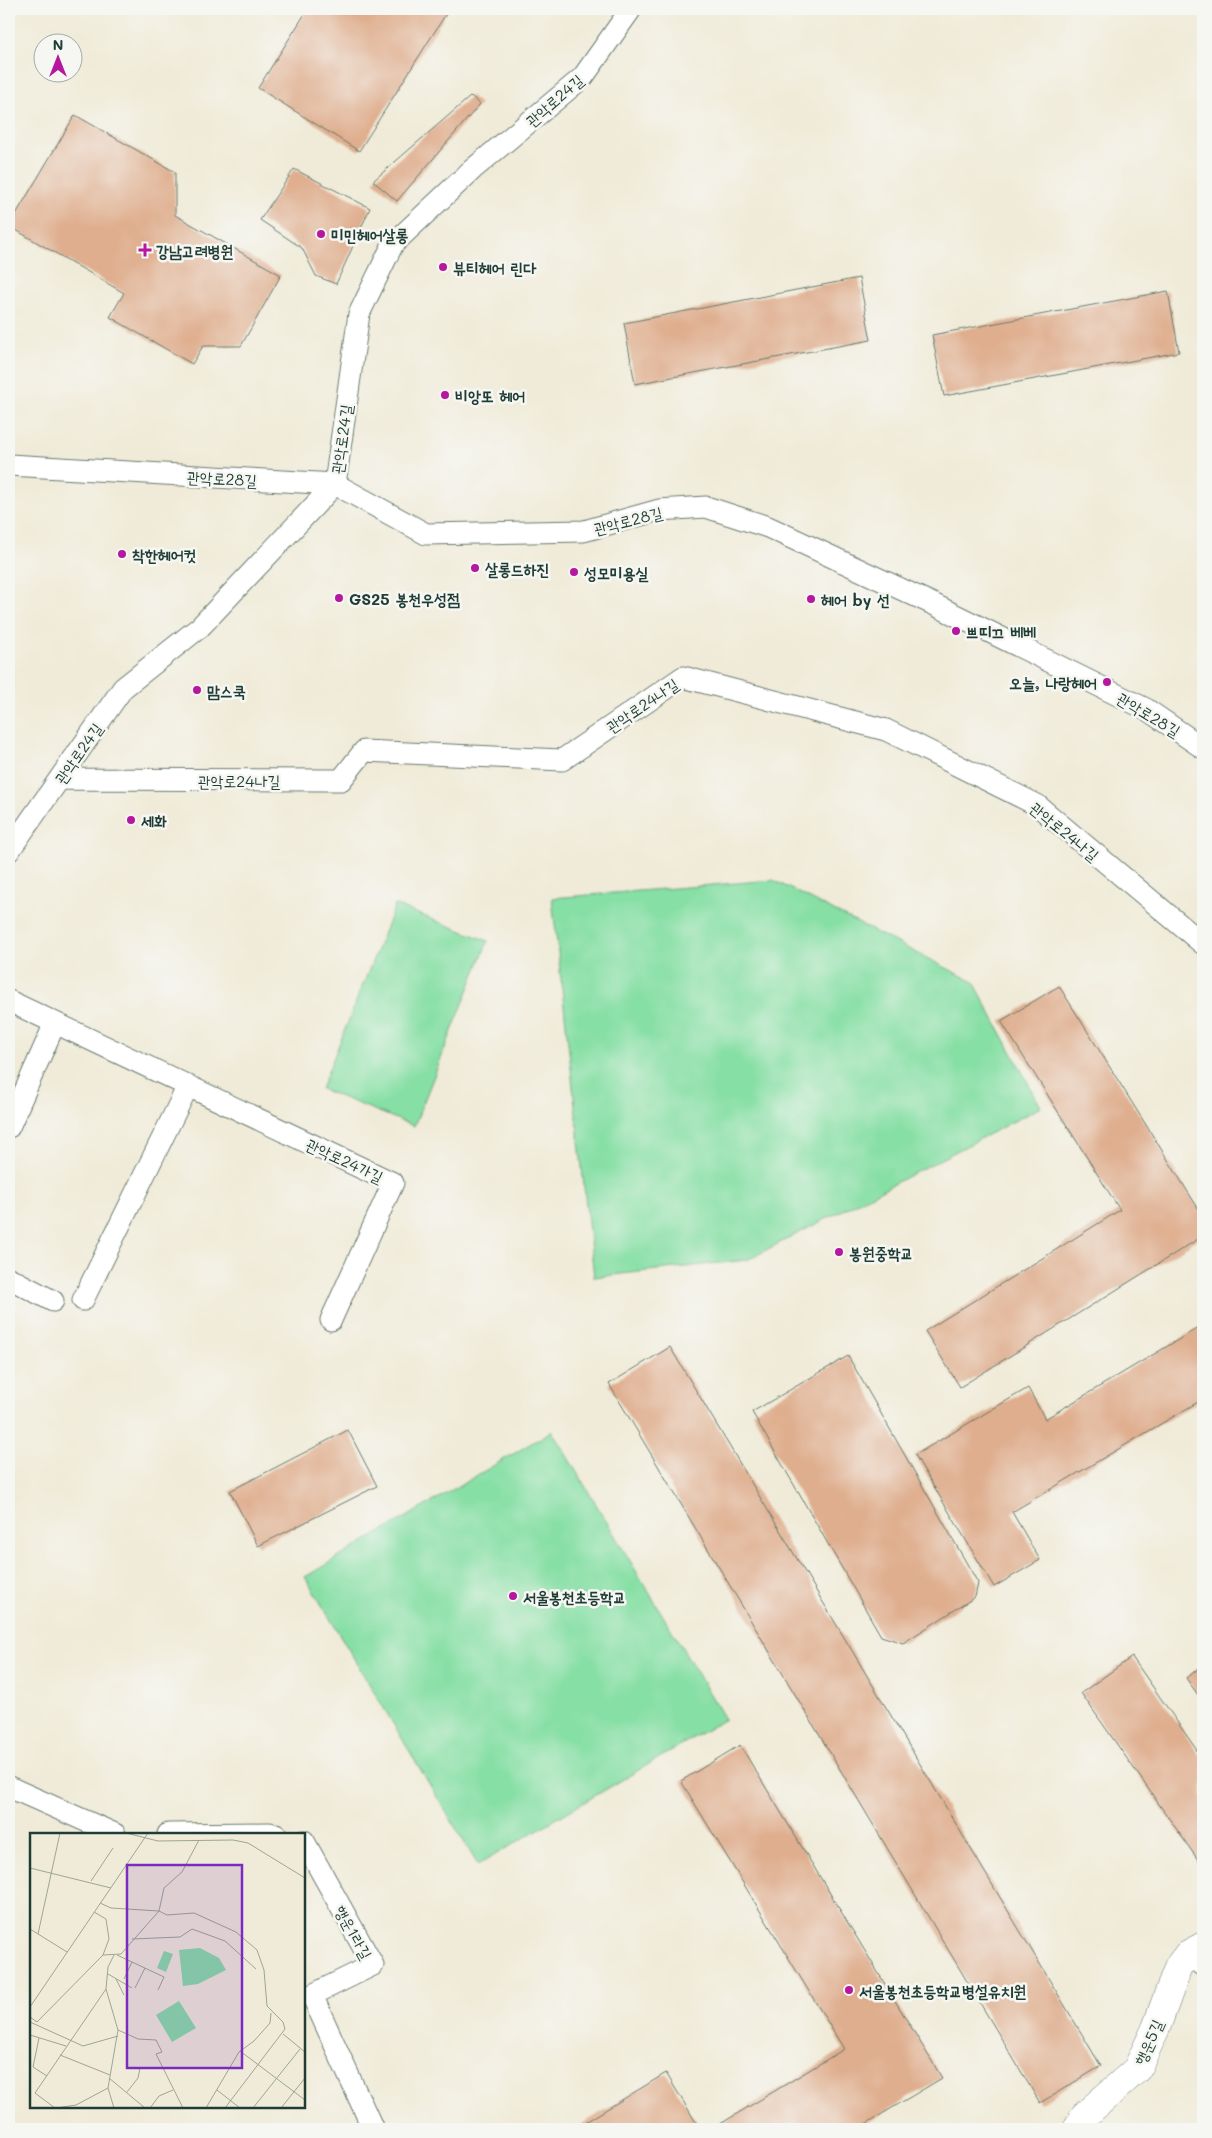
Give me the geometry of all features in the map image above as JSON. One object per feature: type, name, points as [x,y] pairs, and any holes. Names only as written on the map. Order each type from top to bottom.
[{"type":"street","name":"행운5길","points":[[1077,2129],[1084,2116],[1137,2069],[1156,2028],[1178,1967],[1198,1956]]},
{"type":"lane","name":"관악로24길","points":[[9,851],[123,688],[200,627],[335,484],[359,314],[394,244],[473,169],[583,77],[631,9]]},
{"type":"lane","name":"관악로28길","points":[[9,465],[335,484],[426,534],[584,531],[659,510],[706,507],[768,527],[935,605],[1146,709],[1203,748]]},
{"type":"lane","name":"관악로24나길","points":[[60,779],[341,780],[364,751],[562,760],[683,678],[886,730],[1037,805],[1203,944]]},
{"type":"lane","name":"관악로24가길","points":[[9,1002],[394,1183],[330,1320]]},
{"type":"lane","points":[[9,1127],[55,1023]]},
{"type":"lane","points":[[83,1300],[188,1086]]},
{"type":"lane","points":[[9,1278],[53,1301]]},
{"type":"lane","points":[[9,1787],[113,1833]]},
{"type":"lane","points":[[219,1833],[273,1833]]},
{"type":"lane","name":"행운1라길","points":[[305,1843],[373,1965],[312,1995],[373,2129]]},
{"type":"green space","points":[[773,880],[974,982],[1041,1107],[747,1260],[594,1277],[552,898]]},
{"type":"green space","points":[[395,905],[488,941],[414,1126],[321,1089]]},
{"type":"green space","points":[[552,1431],[725,1719],[478,1865],[305,1577]]},
{"type":"building","points":[[308,9],[449,9],[359,151],[258,88]]},
{"type":"building","points":[[471,96],[480,104],[397,201],[373,181]]},
{"type":"building","name":"강남고려병원","points":[[75,115],[175,172],[175,215],[281,275],[241,346],[203,346],[192,364],[110,317],[124,293],[9,226]]},
{"type":"building","points":[[294,169],[370,208],[336,284],[316,276],[302,248],[260,220]]},
{"type":"building","points":[[859,278],[871,340],[635,384],[624,323]]},
{"type":"building","points":[[1168,291],[1179,352],[944,396],[932,335]]},
{"type":"building","points":[[1059,986],[1203,1216],[1203,1236],[960,1387],[925,1331],[1120,1210],[1001,1021]]},
{"type":"building","points":[[1203,1325],[1203,1399],[1012,1512],[1040,1560],[994,1587],[915,1455],[1028,1388],[1045,1419]]},
{"type":"building","points":[[670,1347],[1101,2066],[1040,2103],[609,1384]]},
{"type":"building","points":[[848,1356],[978,1583],[975,1597],[903,1643],[881,1636],[752,1412]]},
{"type":"building","points":[[348,1430],[377,1486],[258,1546],[230,1491]]},
{"type":"building","points":[[1132,1657],[1203,1759],[1203,1867],[1081,1693]]},
{"type":"building","points":[[1203,1665],[1203,1702],[1186,1678]]},
{"type":"building","points":[[740,1745],[942,2078],[857,2129],[712,2129],[844,2049],[681,1781]]},
{"type":"building","points":[[666,2073],[700,2129],[574,2129]]},
{"type":"place","name":"미민헤어살롱","points":[[321,234]]},
{"type":"place","name":"강남고려병원","points":[[145,250]]},
{"type":"place","name":"뷰티헤어 린다","points":[[443,267]]},
{"type":"place","name":"비앙또 헤어","points":[[445,395]]},
{"type":"place","name":"착한헤어컷","points":[[122,554]]},
{"type":"place","name":"살롱드하진","points":[[475,568]]},
{"type":"place","name":"성모미용실","points":[[574,572]]},
{"type":"place","name":"GS25 봉천우성점","points":[[339,598]]},
{"type":"place","name":"헤어 by 선","points":[[811,599]]},
{"type":"place","name":"쁘띠끄 베베","points":[[956,631]]},
{"type":"place","name":"오늘, 나랑헤어","points":[[1107,682]]},
{"type":"place","name":"맘스쿡","points":[[197,690]]},
{"type":"place","name":"세화","points":[[131,820]]},
{"type":"place","name":"봉원중학교","points":[[839,1252]]},
{"type":"place","name":"서울봉천초등학교","points":[[513,1596]]},
{"type":"place","name":"서울봉천초등학교병설유치원","points":[[849,1990]]}]
